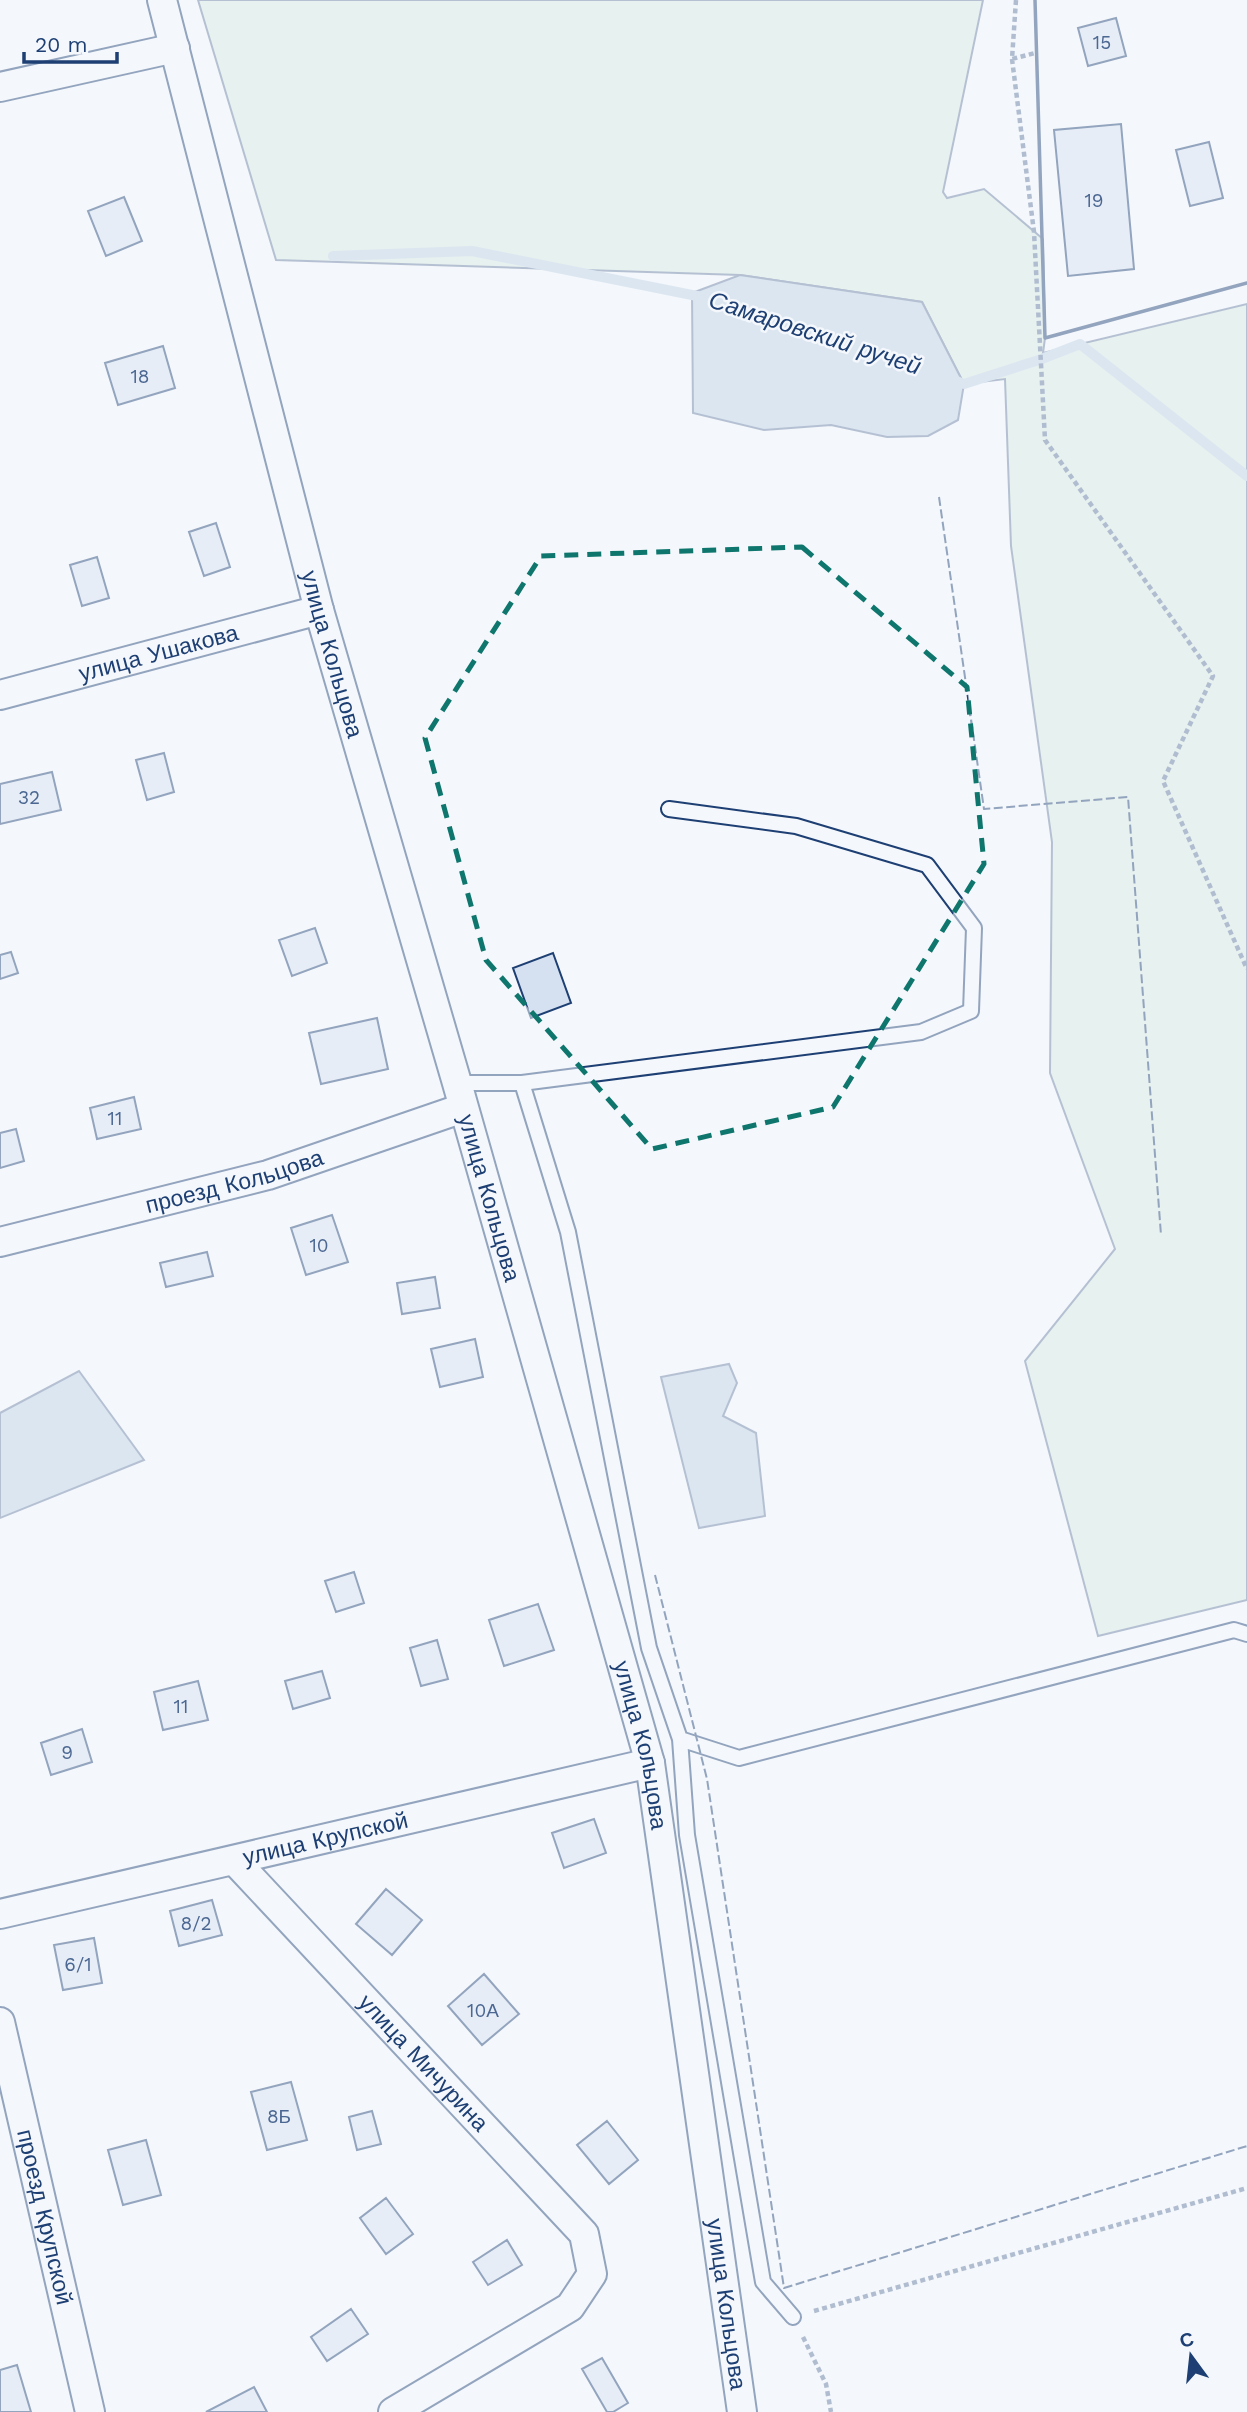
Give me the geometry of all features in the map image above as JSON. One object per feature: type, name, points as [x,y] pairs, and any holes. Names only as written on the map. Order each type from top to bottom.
[{"type":"street","name":"улица Кольцова","points":[[162,0],[319,610],[650,1763],[742,2412]]},
{"type":"street","points":[[0,88],[176,48]]},
{"type":"street","name":"улица Ушакова","points":[[0,695],[319,610]]},
{"type":"street","name":"проезд Кольцова","points":[[0,1242],[268,1175],[460,1096]]},
{"type":"street","name":"улица Крупской","points":[[0,1914],[650,1763]]},
{"type":"street","name":"улица Мичурина","points":[[235,1861],[584,2234],[592,2274],[570,2307],[393,2412]]},
{"type":"street","name":"проезд Крупской","points":[[0,2022],[90,2412]]},
{"type":"lane","points":[[460,1096],[522,1083],[921,1032],[971,1011],[974,928],[927,865],[796,826],[669,809]]},
{"type":"lane","points":[[522,1083],[568,1232],[602,1395],[649,1648],[680,1739],[687,1835],[763,2283],[793,2317]]},
{"type":"lane","points":[[680,1739],[739,1758],[1234,1630],[1247,1634]]},
{"type":"path","points":[[1016,0],[1012,60],[1034,232],[1045,440],[1213,676],[1163,781],[1247,968]]},
{"type":"path","points":[[1012,60],[1035,53]]},
{"type":"path","points":[[831,2412],[826,2384],[793,2317],[1247,2188]]},
{"type":"highlighted area","points":[[802,547],[967,687],[984,864],[833,1107],[652,1149],[486,960],[425,738],[541,556]]},
{"type":"shaded area","points":[[198,0],[983,0],[943,192],[947,198],[984,189],[1043,239],[1043,353],[1247,304],[1247,1600],[1098,1636],[1025,1361],[1115,1249],[1050,1073],[1052,842],[1011,546],[1005,379],[964,384],[922,302],[740,275],[276,260]]},
{"type":"water","points":[[740,275],[922,302],[964,384],[958,420],[928,436],[887,437],[831,425],[764,430],[693,413],[692,293]]},
{"type":"water","points":[[729,1364],[737,1383],[723,1416],[756,1433],[765,1516],[699,1528],[661,1377]]},
{"type":"water","points":[[79,1371],[144,1460],[0,1518],[0,1413]]},
{"type":"building","points":[[1116,18],[1126,56],[1088,66],[1078,28]]},
{"type":"building","points":[[1121,124],[1134,269],[1068,276],[1054,130]]},
{"type":"building","points":[[1209,142],[1223,198],[1190,206],[1176,150]]},
{"type":"building","points":[[124,197],[142,241],[106,256],[88,211]]},
{"type":"building","points":[[163,346],[175,388],[118,405],[105,363]]},
{"type":"building","points":[[216,523],[230,567],[204,576],[189,532]]},
{"type":"building","points":[[97,557],[109,598],[82,606],[70,565]]},
{"type":"building","points":[[164,753],[174,792],[147,800],[136,760]]},
{"type":"building","points":[[52,772],[61,810],[0,824],[0,784]]},
{"type":"building","points":[[315,928],[327,963],[292,976],[279,940]]},
{"type":"building","points":[[11,952],[18,973],[0,979],[0,955]]},
{"type":"building","points":[[553,953],[571,1003],[531,1018],[513,968]]},
{"type":"building","points":[[377,1018],[388,1069],[321,1084],[309,1033]]},
{"type":"building","points":[[134,1097],[141,1129],[97,1139],[90,1108]]},
{"type":"building","points":[[16,1129],[24,1161],[0,1168],[0,1133]]},
{"type":"building","points":[[332,1215],[348,1262],[306,1275],[291,1228]]},
{"type":"building","points":[[207,1252],[213,1276],[166,1287],[160,1263]]},
{"type":"building","points":[[435,1277],[440,1308],[402,1314],[397,1283]]},
{"type":"building","points":[[475,1339],[483,1377],[440,1387],[431,1349]]},
{"type":"building","points":[[354,1572],[364,1603],[336,1612],[325,1581]]},
{"type":"building","points":[[538,1604],[554,1650],[504,1666],[489,1620]]},
{"type":"building","points":[[437,1640],[448,1679],[421,1686],[410,1648]]},
{"type":"building","points":[[322,1671],[330,1698],[293,1709],[285,1681]]},
{"type":"building","points":[[198,1681],[208,1720],[163,1730],[154,1692]]},
{"type":"building","points":[[82,1729],[92,1762],[51,1775],[41,1743]]},
{"type":"building","points":[[594,1819],[606,1853],[564,1868],[552,1833]]},
{"type":"building","points":[[386,1889],[422,1920],[392,1955],[356,1924]]},
{"type":"building","points":[[212,1900],[222,1935],[179,1946],[170,1911]]},
{"type":"building","points":[[94,1938],[102,1983],[63,1990],[54,1945]]},
{"type":"building","points":[[484,1974],[519,2014],[482,2045],[448,2006]]},
{"type":"building","points":[[291,2082],[307,2140],[267,2150],[251,2092]]},
{"type":"building","points":[[372,2111],[381,2144],[357,2150],[349,2117]]},
{"type":"building","points":[[607,2121],[638,2160],[609,2184],[577,2145]]},
{"type":"building","points":[[146,2140],[161,2195],[123,2205],[108,2150]]},
{"type":"building","points":[[386,2198],[413,2234],[386,2254],[360,2218]]},
{"type":"building","points":[[507,2240],[522,2265],[488,2285],[473,2262]]},
{"type":"building","points":[[351,2309],[368,2334],[327,2361],[311,2337]]},
{"type":"building","points":[[602,2358],[628,2403],[613,2412],[607,2412],[582,2369]]},
{"type":"building","points":[[17,2365],[31,2412],[0,2412],[0,2370]]},
{"type":"building","points":[[254,2387],[267,2412],[206,2412]]},
{"type":"waterway","name":"Самаровский ручей","points":[[333,256],[472,251],[702,297]]},
{"type":"waterway","name":"Самаровский ручей","points":[[952,379],[964,384],[1080,344],[1247,476]]},
{"type":"fence","points":[[939,497],[984,809],[1128,797],[1161,1235]]},
{"type":"fence","points":[[655,1575],[707,1779],[784,2288],[1247,2146]]},
{"type":"wall","points":[[1035,0],[1045,338],[1247,283]]}]
